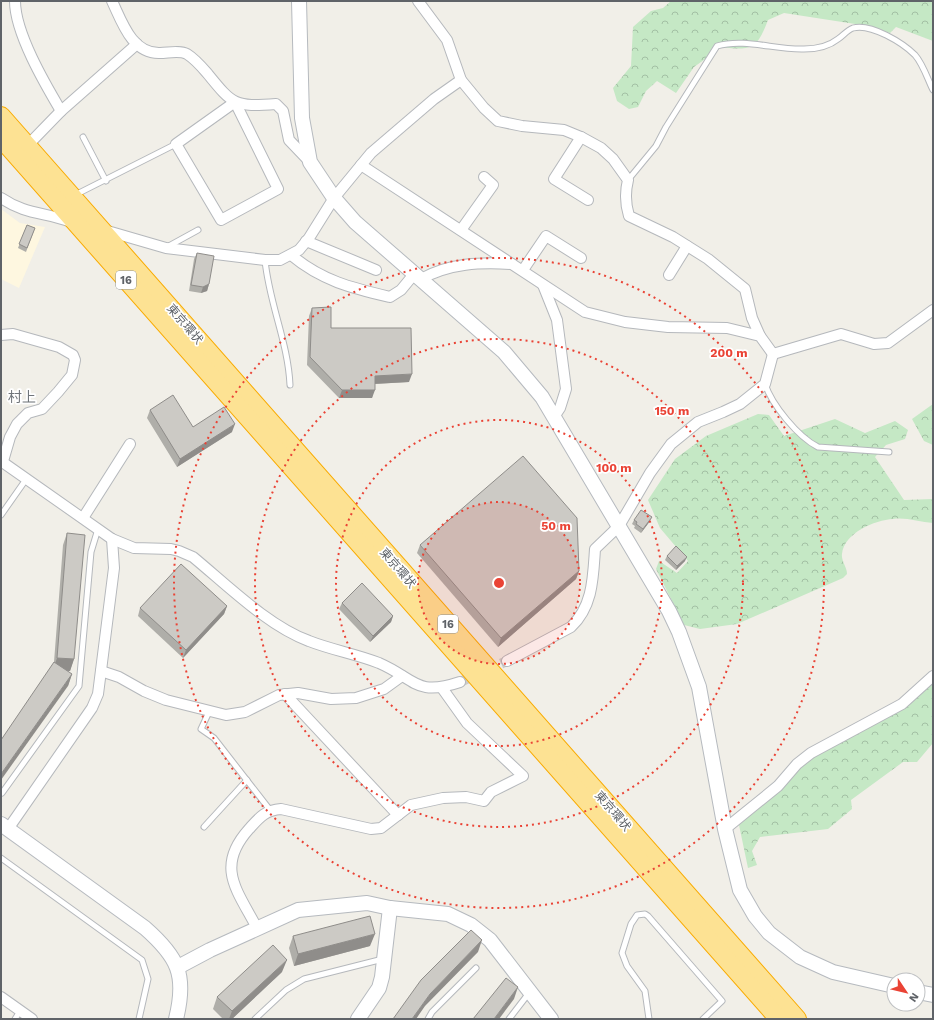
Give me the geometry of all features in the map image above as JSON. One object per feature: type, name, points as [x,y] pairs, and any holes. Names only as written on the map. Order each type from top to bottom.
[{"type":"highway","name":"東京環状","points":[[1,116],[798,1019]]},
{"type":"highway","name":"東京環状","points":[[1,138],[779,1019]]},
{"type":"street","points":[[15,1],[23,34],[32,56],[44,82],[61,111]]},
{"type":"street","points":[[112,1],[130,38],[137,44],[153,53],[186,53],[196,60],[225,95],[235,102],[246,106],[276,104],[283,111],[289,140],[310,162],[334,198],[355,222],[504,352],[542,397],[670,611],[699,687],[725,829],[740,890],[754,916],[769,933],[800,956],[833,972],[886,984]]},
{"type":"street","points":[[299,1],[302,118],[310,162]]},
{"type":"street","points":[[418,1],[447,40],[461,80],[484,108],[498,121],[522,126],[564,130],[601,148],[613,159],[628,180],[625,190],[626,205],[629,216],[687,246],[708,259],[744,289],[752,318],[760,336],[773,354],[766,384],[740,404],[698,422],[671,444],[650,473],[619,526],[595,549],[591,591],[587,606],[578,620],[571,627],[507,661]]},
{"type":"street","points":[[27,146],[61,111],[137,44]]},
{"type":"street","points":[[1,198],[14,207],[25,211],[60,218],[166,248],[265,260],[280,260],[299,250],[334,198],[371,153],[434,99],[461,80]]},
{"type":"street","points":[[235,102],[278,188],[221,220],[176,144],[235,102]]},
{"type":"street","points":[[581,137],[554,179],[588,200]]},
{"type":"street","points":[[361,165],[514,264],[576,307],[601,316],[625,322],[668,327],[727,328],[760,336]]},
{"type":"street","points":[[461,230],[493,185],[484,177]]},
{"type":"street","points":[[523,270],[546,236],[581,258]]},
{"type":"street","points":[[306,241],[376,270]]},
{"type":"street","points":[[669,275],[687,246]]},
{"type":"street","points":[[291,255],[307,268],[327,279],[390,297],[402,290],[418,276],[447,267],[470,263],[514,264]]},
{"type":"street","points":[[543,285],[558,320],[566,389],[560,408],[554,418]]},
{"type":"street","points":[[773,354],[841,334],[874,344],[888,343],[933,310]]},
{"type":"street","points":[[1,335],[13,334],[59,346],[73,355],[75,360],[72,375],[58,392],[42,409],[28,413],[17,424],[10,436],[2,461],[112,539],[134,548],[171,549],[186,553],[193,557],[281,628],[308,641],[378,663],[416,685],[442,688],[460,682]]},
{"type":"street","points":[[83,518],[130,444]]},
{"type":"street","points":[[112,539],[114,568],[98,694],[92,708],[4,827],[145,928],[162,943],[178,967],[180,986],[176,1019]]},
{"type":"street","points":[[101,671],[120,677],[144,691],[166,700],[226,716],[245,712],[279,695],[298,692],[331,699],[356,698],[384,689],[402,676]]},
{"type":"street","points":[[725,829],[778,786],[797,764],[810,753],[902,704],[933,676]]},
{"type":"street","points":[[257,928],[237,891],[230,873],[231,857],[242,837],[261,815],[270,810],[281,809],[371,829],[381,828],[411,805],[443,798],[466,797],[484,801],[491,792],[523,776],[467,723],[442,688]]},
{"type":"street","points":[[285,694],[398,815]]},
{"type":"street","points":[[178,967],[257,928],[298,910],[367,903],[390,908],[448,914],[471,925],[490,940],[551,1019]]},
{"type":"street","points":[[358,1019],[379,988],[390,908]]},
{"type":"street","points":[[1,997],[18,1015],[32,1019]]},
{"type":"lane","points":[[628,180],[656,146],[666,127],[717,46],[728,43],[785,49],[824,47],[853,28],[865,28],[889,36],[916,56],[933,90]]},
{"type":"lane","points":[[83,137],[106,181]]},
{"type":"lane","points":[[72,197],[176,144]]},
{"type":"lane","points":[[166,248],[198,230]]},
{"type":"lane","points":[[265,260],[267,284],[289,365],[290,385]]},
{"type":"lane","points":[[766,384],[774,404],[791,424],[812,444],[818,447],[889,452]]},
{"type":"lane","points":[[1,515],[27,478]]},
{"type":"lane","points":[[2,793],[79,686],[91,552],[98,529]]},
{"type":"lane","points":[[209,712],[200,728],[214,738],[270,810]]},
{"type":"lane","points":[[204,827],[247,780]]},
{"type":"lane","points":[[1,858],[142,960],[148,979],[139,1019]]},
{"type":"lane","points":[[648,1019],[645,991],[627,966],[622,953],[631,924],[637,915],[641,913],[648,916],[722,1001],[703,1019]]},
{"type":"lane","points":[[255,1019],[286,990],[304,979],[384,959]]},
{"type":"lane","points":[[428,1019],[432,1012],[476,968]]},
{"type":"lane","points":[[509,1019],[530,993]]},
{"type":"shaded area","points":[[1,209],[20,223],[45,227],[19,288],[1,279]]},
{"type":"green space","points":[[671,1],[933,1],[933,41],[896,27],[890,33],[868,26],[784,13],[768,20],[757,42],[752,46],[740,49],[722,47],[694,67],[676,93],[657,81],[646,91],[638,107],[629,109],[617,101],[613,88],[631,66],[633,27],[651,11],[663,8]]},
{"type":"green space","points":[[933,404],[933,445],[924,441],[912,419]]},
{"type":"green space","points":[[758,414],[769,415],[784,436],[835,419],[865,433],[895,421],[908,430],[905,439],[886,445],[875,457],[904,500],[933,499],[933,523],[898,519],[886,520],[869,525],[854,534],[844,547],[842,557],[847,574],[843,578],[737,624],[700,629],[684,625],[656,569],[659,561],[677,573],[688,561],[660,528],[648,500],[675,459],[706,436]]},
{"type":"green space","points":[[933,681],[933,743],[917,762],[903,762],[851,800],[852,809],[828,829],[760,837],[752,851],[757,865],[748,868],[739,825],[779,789],[813,754]]},
{"type":"building","points":[[27,225],[35,228],[27,248],[19,244]]},
{"type":"building","points":[[197,253],[214,256],[209,284],[203,287],[191,285]]},
{"type":"building","points":[[331,307],[331,328],[411,328],[412,374],[375,376],[375,390],[342,390],[310,357],[312,308]]},
{"type":"building","points":[[173,395],[193,427],[224,407],[235,424],[180,459],[150,410]]},
{"type":"building","points":[[523,456],[577,518],[579,571],[501,638],[420,545]]},
{"type":"building","points":[[641,510],[652,517],[643,529],[636,524],[637,522],[634,520]]},
{"type":"building","points":[[67,533],[85,535],[74,659],[57,658]]},
{"type":"building","points":[[676,546],[687,557],[677,566],[667,556]]},
{"type":"building","points":[[181,564],[227,606],[186,650],[140,608]]},
{"type":"building","points":[[362,583],[393,616],[373,636],[342,603]]},
{"type":"building","points":[[54,662],[72,674],[1,774],[1,740]]},
{"type":"building","points":[[370,916],[375,934],[298,954],[293,936]]},
{"type":"building","points":[[471,930],[482,940],[430,994],[412,1019],[393,1019],[421,980]]},
{"type":"building","points":[[273,945],[287,960],[232,1011],[217,997]]},
{"type":"building","points":[[506,978],[518,987],[494,1019],[473,1019]]},
{"type":"tunnel","points":[[460,682],[507,661]]},
{"type":"district","name":"村上","points":[[22,397]]}]
